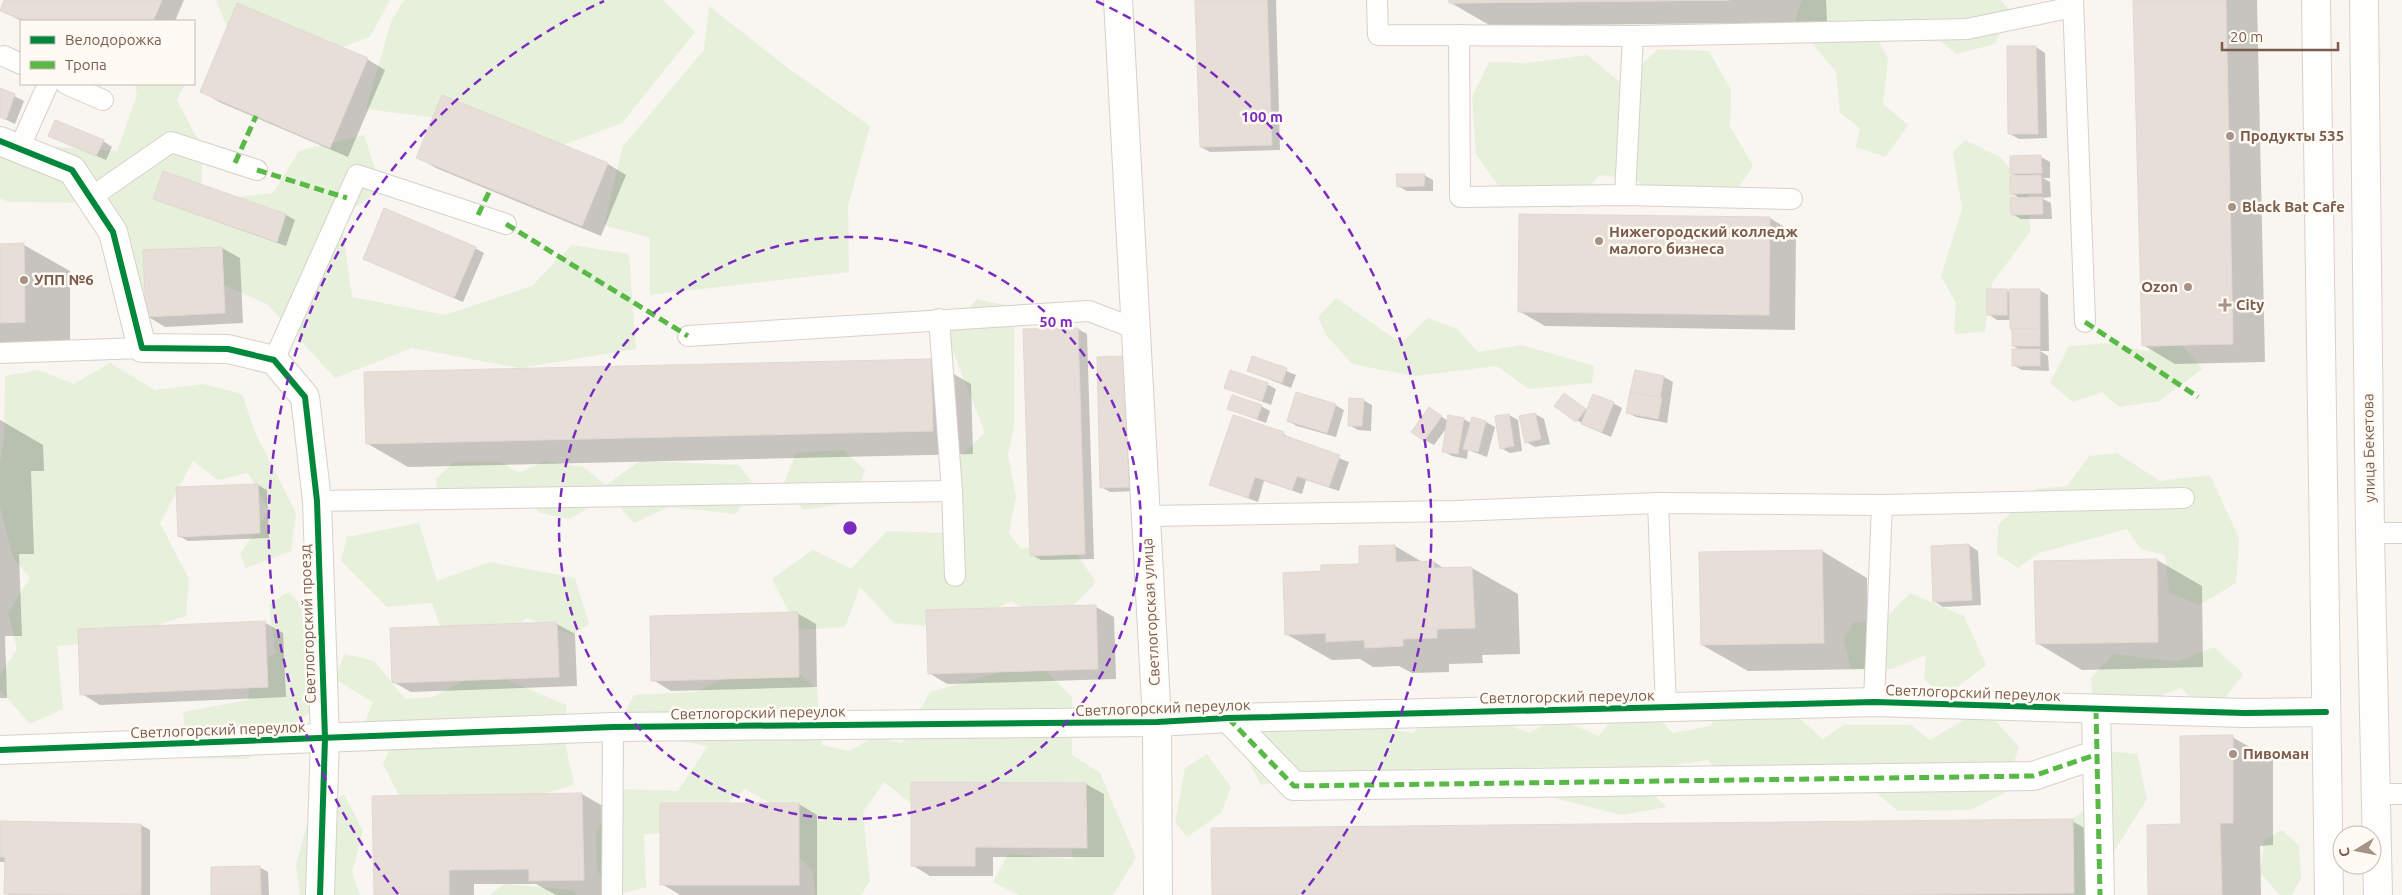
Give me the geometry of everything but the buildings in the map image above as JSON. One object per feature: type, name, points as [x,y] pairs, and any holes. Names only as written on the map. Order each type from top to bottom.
[{"type":"street","name":"Светлогорская улица","points":[[1118,0],[1157,722],[1158,895]]},
{"type":"street","points":[[2316,0],[2328,895]]},
{"type":"street","name":"улица Бекетова","points":[[2364,0],[2370,533],[2389,794],[2378,895]]},
{"type":"street","points":[[9,145],[72,170],[113,232],[142,348],[228,349],[274,360]]},
{"type":"street","name":"Светлогорский проезд","points":[[274,360],[305,397],[316,501],[325,738],[320,895]]},
{"type":"street","name":"Светлогорский переулок","points":[[0,750],[613,727],[1157,722],[1228,718],[1874,702],[2244,713],[2326,712]]},
{"type":"street","points":[[2096,709],[2100,895]]},
{"type":"street","points":[[1228,718],[1294,786],[2034,776],[2096,755]]},
{"type":"lane","points":[[1377,0],[1378,35],[1632,36],[1967,29],[2073,4],[2085,322]]},
{"type":"lane","points":[[1460,35],[1460,197],[1624,195],[1792,200]]},
{"type":"lane","points":[[1624,195],[1632,36]]},
{"type":"lane","points":[[9,145],[47,85]]},
{"type":"lane","points":[[68,85],[103,100]]},
{"type":"lane","points":[[90,198],[171,142],[258,170]]},
{"type":"lane","points":[[274,360],[357,175],[506,224]]},
{"type":"lane","points":[[688,336],[939,319],[1089,312],[1136,329]]},
{"type":"lane","points":[[939,319],[952,491],[955,576]]},
{"type":"lane","points":[[0,353],[142,348]]},
{"type":"lane","points":[[316,501],[952,491]]},
{"type":"lane","points":[[1146,516],[1454,511],[1658,503],[1882,505],[2184,498]]},
{"type":"lane","points":[[1658,503],[1666,707]]},
{"type":"lane","points":[[1874,702],[1882,505]]},
{"type":"lane","points":[[2370,533],[2402,533]]},
{"type":"lane","points":[[612,895],[613,727]]},
{"type":"green space","points":[[216,0],[390,0],[370,37],[288,67],[236,49]]},
{"type":"green space","points":[[404,0],[663,0],[695,32],[622,123],[547,151],[485,124],[366,109],[391,22]]},
{"type":"green space","points":[[1802,0],[2001,0],[2009,10],[1995,44],[1957,54],[1913,20],[1876,36],[1888,59],[1883,104],[1908,125],[1885,157],[1856,147],[1860,128],[1840,113],[1836,72],[1795,22]]},
{"type":"green space","points":[[709,6],[784,65],[870,126],[848,206],[849,272],[650,295],[650,238],[604,225],[623,146],[704,50]]},
{"type":"green space","points":[[1658,49],[1709,51],[1731,90],[1730,126],[1753,166],[1725,207],[1663,203],[1635,179],[1599,175],[1572,208],[1510,203],[1476,154],[1472,97],[1489,62],[1528,63],[1587,55],[1621,83]]},
{"type":"green space","points":[[135,85],[184,85],[177,100],[203,150],[201,201],[273,193],[299,151],[364,135],[382,190],[341,216],[352,297],[445,315],[532,286],[572,245],[629,254],[636,349],[520,368],[412,348],[335,378],[267,304],[184,268],[142,292],[109,203],[8,202],[0,198],[0,129],[27,145],[117,151],[137,95]]},
{"type":"green space","points":[[1965,140],[2001,158],[2027,189],[2030,232],[1992,283],[1985,332],[1954,334],[1956,303],[1941,276],[1962,209],[1953,152]]},
{"type":"green space","points":[[1336,298],[1401,343],[1428,318],[1457,329],[1478,352],[1522,345],[1594,366],[1592,383],[1529,389],[1497,366],[1414,376],[1352,364],[1326,335],[1318,317]]},
{"type":"green space","points":[[977,299],[1014,307],[1014,427],[1008,455],[1016,496],[1009,533],[1021,549],[1066,539],[1096,582],[1055,625],[1011,601],[958,629],[894,623],[860,587],[845,627],[798,630],[772,579],[813,550],[851,569],[887,531],[941,533],[965,518],[956,460],[985,433],[946,333]]},
{"type":"green space","points":[[2179,342],[2202,369],[2159,401],[2119,407],[2102,392],[2073,402],[2050,383],[2069,346],[2113,343],[2145,351]]},
{"type":"green space","points":[[110,363],[155,390],[203,384],[242,394],[255,432],[296,513],[291,551],[246,568],[240,554],[269,511],[248,473],[218,480],[193,461],[160,523],[189,579],[186,616],[105,642],[57,646],[63,709],[30,724],[0,690],[0,675],[17,649],[8,613],[30,578],[13,557],[0,506],[0,462],[4,442],[5,376],[38,370],[74,384]]},
{"type":"green space","points":[[843,450],[865,470],[854,502],[803,510],[783,486],[796,453]]},
{"type":"green space","points":[[2117,453],[2160,481],[2210,475],[2239,538],[2236,583],[2199,605],[2169,592],[2165,555],[2141,549],[2127,529],[2039,553],[2018,568],[1997,554],[1998,525],[2037,489],[2067,486],[2089,456]]},
{"type":"green space","points":[[545,461],[583,467],[606,485],[640,461],[739,465],[754,485],[736,514],[669,507],[634,523],[609,495],[570,519],[541,513],[512,489],[468,509],[439,509],[436,479],[454,462],[501,462],[519,473]]},
{"type":"green space","points":[[419,523],[437,581],[490,562],[575,578],[589,624],[573,635],[527,618],[495,645],[447,646],[432,603],[387,607],[341,561],[347,537]]},
{"type":"green space","points":[[288,592],[317,619],[313,710],[247,759],[189,758],[183,712],[248,700],[250,675],[275,652],[269,605]]},
{"type":"green space","points":[[1910,593],[1964,616],[1986,665],[1944,697],[1924,679],[1926,655],[1892,669],[1851,669],[1844,640],[1853,623],[1885,619]]},
{"type":"green space","points":[[2214,647],[2243,674],[2218,707],[2199,706],[2181,688],[2136,705],[2092,696],[2091,678],[2114,654],[2179,661]]},
{"type":"green space","points":[[775,652],[817,689],[822,745],[849,751],[874,737],[902,743],[930,692],[1037,662],[1072,697],[1072,755],[1100,773],[1136,858],[1113,895],[1019,895],[993,882],[1008,854],[1073,859],[1065,814],[936,823],[884,782],[863,812],[870,881],[861,895],[815,895],[813,872],[786,842],[791,815],[745,789],[692,832],[644,834],[646,887],[618,895],[597,871],[596,832],[623,789],[678,791],[708,746],[662,738],[623,716],[634,695],[696,692]]},
{"type":"green space","points":[[345,654],[374,661],[405,699],[433,697],[484,670],[566,705],[565,742],[574,785],[468,817],[402,802],[383,764],[392,745],[365,722],[373,702],[334,679]]},
{"type":"green space","points":[[1724,698],[1791,711],[1823,739],[1844,725],[1911,725],[1930,740],[1984,708],[2019,747],[2004,793],[1970,810],[1898,811],[1863,781],[1729,790],[1708,760],[1661,767],[1645,788],[1667,807],[1621,815],[1554,798],[1543,766],[1490,780],[1416,768],[1365,792],[1340,769],[1261,785],[1242,749],[1261,709],[1413,733],[1447,702],[1530,733],[1556,718],[1599,736],[1617,714],[1648,708],[1673,733],[1711,726]]},
{"type":"green space","points":[[2108,751],[2137,754],[2147,799],[2111,856],[2115,895],[2073,895],[2071,819],[2091,807]]},
{"type":"green space","points":[[1207,754],[1231,787],[1221,813],[1187,837],[1175,822],[1185,768]]},
{"type":"green space","points":[[344,794],[363,831],[352,872],[360,895],[300,895],[296,864],[310,814]]},
{"type":"green space","points":[[2282,830],[2299,846],[2301,878],[2292,895],[2280,895],[2260,873],[2264,840]]},
{"type":"green space","points":[[504,884],[573,890],[577,895],[490,895]]},
{"type":"marked path","points":[[235,163],[256,116]]},
{"type":"marked path","points":[[257,170],[347,198]]},
{"type":"marked path","points":[[478,215],[491,188]]},
{"type":"marked path","points":[[506,224],[688,336]]},
{"type":"marked path","points":[[2085,322],[2198,397]]},
{"type":"marked path","points":[[2096,709],[2100,895]]},
{"type":"marked path","points":[[1228,718],[1294,786],[2033,776],[2095,755]]},
{"type":"cycle path","points":[[0,141],[72,170],[113,232],[142,348],[228,349],[274,360],[305,397],[317,501],[325,738],[320,895]]},
{"type":"cycle path","points":[[0,750],[613,727],[1157,722],[1228,718],[1874,702],[2244,713],[2326,712]]},
{"type":"place","name":"Продукты 535","points":[[2230,136]]},
{"type":"place","name":"Black Bat Cafe","points":[[2232,207]]},
{"type":"place","name":"Нижегородский колледж малого бизнеса","points":[[1599,241]]},
{"type":"place","name":"УПП №6","points":[[24,280]]},
{"type":"place","name":"Ozon","points":[[2188,287]]},
{"type":"place","name":"City","points":[[2225,305]]},
{"type":"place","name":"Пивоман","points":[[2233,754]]}]
